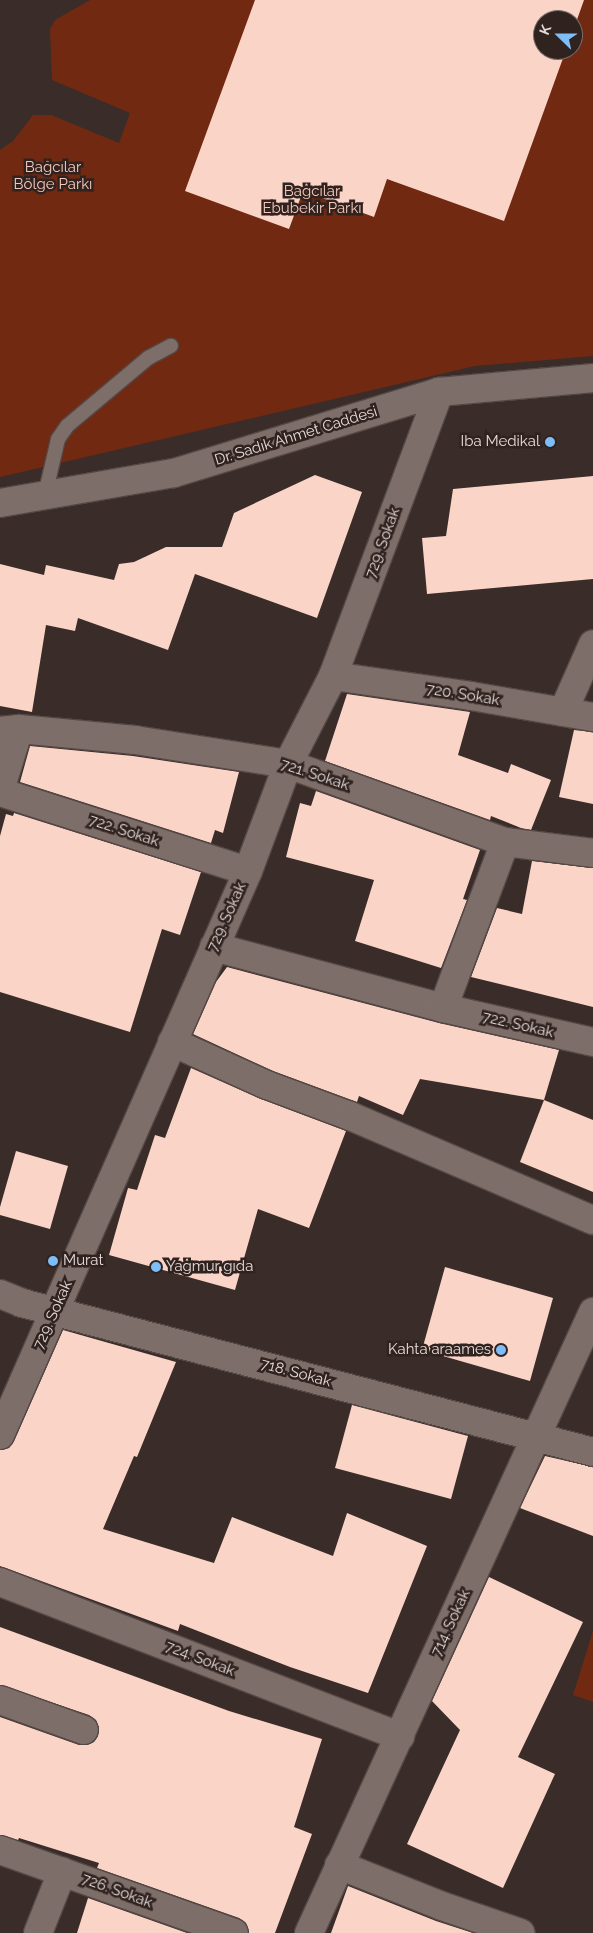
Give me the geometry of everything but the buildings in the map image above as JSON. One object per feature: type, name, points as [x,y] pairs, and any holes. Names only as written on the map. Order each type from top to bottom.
[{"type":"street","name":"Dr. Sadık Ahmet Caddesi","points":[[0,503],[174,473],[439,392],[593,378]]},
{"type":"street","name":"729. Sokak","points":[[0,1436],[248,871],[288,764],[333,676],[439,392]]},
{"type":"street","points":[[563,712],[593,644]]},
{"type":"street","name":"720. Sokak","points":[[333,676],[593,717]]},
{"type":"street","points":[[0,791],[9,730]]},
{"type":"street","name":"721. Sokak","points":[[9,730],[135,740],[288,764],[505,842],[593,853]]},
{"type":"street","name":"722. Sokak","points":[[0,791],[248,871]]},
{"type":"street","points":[[443,1008],[505,842]]},
{"type":"street","name":"722. Sokak","points":[[214,947],[443,1008],[593,1042]]},
{"type":"street","points":[[172,1042],[267,1086],[350,1116],[593,1220]]},
{"type":"street","name":"718. Sokak","points":[[0,1294],[22,1303],[55,1310],[593,1452]]},
{"type":"street","name":"714. Sokak","points":[[309,1933],[593,1312]]},
{"type":"street","name":"724. Sokak","points":[[0,1582],[400,1736]]},
{"type":"street","points":[[0,1700],[84,1730]]},
{"type":"street","name":"726. Sokak","points":[[0,1850],[234,1933]]},
{"type":"street","points":[[339,1865],[442,1906],[521,1933]]},
{"type":"street","points":[[38,1933],[62,1872]]},
{"type":"lane","points":[[45,495],[58,439],[67,426],[148,358],[171,346]]},
{"type":"green space","name":"Bağcılar Ebubekir Parkı","points":[[90,0],[593,0],[593,356],[475,366],[0,477],[0,150],[13,141],[33,115],[51,115],[119,143],[130,113],[52,80],[50,29],[55,20]]},
{"type":"green space","points":[[593,1631],[593,1702],[573,1695]]},
{"type":"place","name":"Iba Medikal","points":[[550,442]]},
{"type":"place","name":"Murat","points":[[53,1261]]},
{"type":"place","name":"Yağmur gıda","points":[[156,1267]]},
{"type":"place","name":"Kahta araames","points":[[501,1350]]},
{"type":"park label","name":"Bağcılar Bölge Parkı","points":[[53,176]]}]
